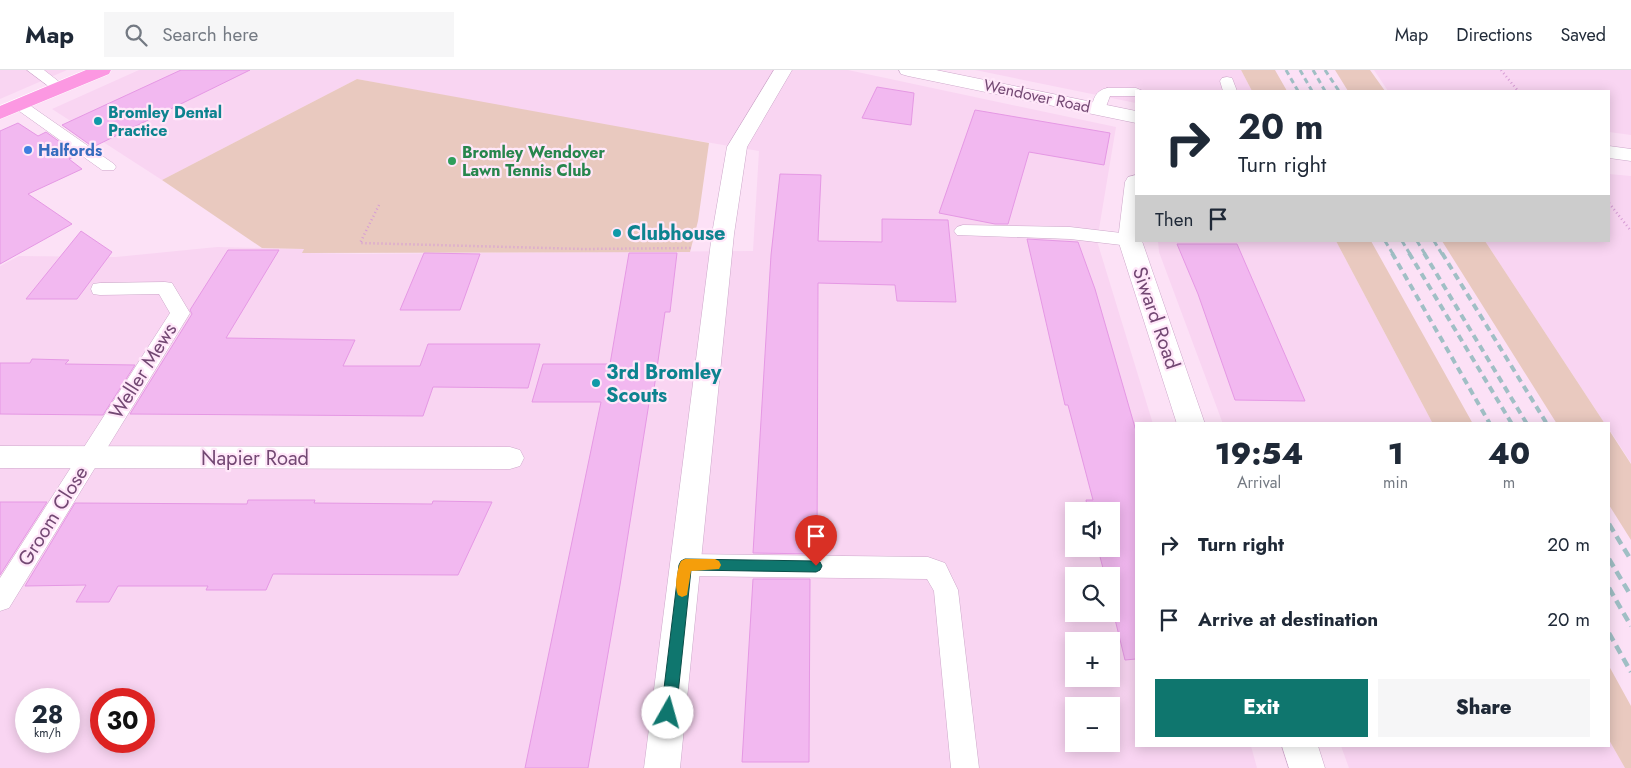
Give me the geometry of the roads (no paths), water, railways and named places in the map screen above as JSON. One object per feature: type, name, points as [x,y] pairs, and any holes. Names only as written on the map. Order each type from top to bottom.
[{"type":"main road","points":[[0,113],[102,70]]},
{"type":"street","points":[[662,768],[722,248],[737,147],[783,70]]},
{"type":"street","name":"Wendover Road","points":[[909,70],[1135,116]]},
{"type":"street","points":[[1610,152],[1631,155]]},
{"type":"street","name":"Siward Road","points":[[1135,192],[1130,240],[1190,422]]},
{"type":"street","name":"Napier Road","points":[[0,457],[510,458]]},
{"type":"street","points":[[1300,747],[1307,768]]},
{"type":"lane","points":[[34,70],[60,88]]},
{"type":"lane","points":[[1099,109],[1102,95],[1107,92],[1135,92]]},
{"type":"lane","points":[[20,105],[108,167]]},
{"type":"lane","points":[[963,231],[1070,233],[1130,240]]},
{"type":"lane","name":"Weller Mews","points":[[90,458],[180,313],[165,288],[100,289]]},
{"type":"lane","name":"Groom Close","points":[[0,600],[90,458]]},
{"type":"lane","points":[[685,565],[928,568],[936,571],[946,590],[964,768]]},
{"type":"railway","points":[[1286,70],[1297,90]]},
{"type":"railway","points":[[1300,70],[1311,90]]},
{"type":"railway","points":[[1313,70],[1324,90]]},
{"type":"railway","points":[[1325,70],[1338,90]]},
{"type":"railway","points":[[1386,242],[1393,254]]},
{"type":"railway","points":[[1403,242],[1410,254]]},
{"type":"railway","points":[[1418,242],[1425,254]]},
{"type":"railway","points":[[1435,242],[1442,254]]},
{"type":"railway","points":[[1392,253],[1489,422]]},
{"type":"railway","points":[[1409,253],[1511,422]]},
{"type":"railway","points":[[1424,253],[1526,422]]},
{"type":"railway","points":[[1442,253],[1546,422]]},
{"type":"railway","points":[[1610,526],[1631,560]]},
{"type":"railway","points":[[1610,561],[1631,596]]},
{"type":"railway","points":[[1610,590],[1631,626]]},
{"type":"railway","points":[[1610,635],[1631,672]]},
{"type":"place","name":"Bromley Dental Practice","points":[[98,121]]},
{"type":"place","name":"Halfords","points":[[28,150]]},
{"type":"place","name":"Bromley Wendover Lawn Tennis Club","points":[[452,161]]},
{"type":"place","name":"Clubhouse","points":[[617,233]]},
{"type":"place","name":"3rd Bromley Scouts","points":[[596,383]]}]
